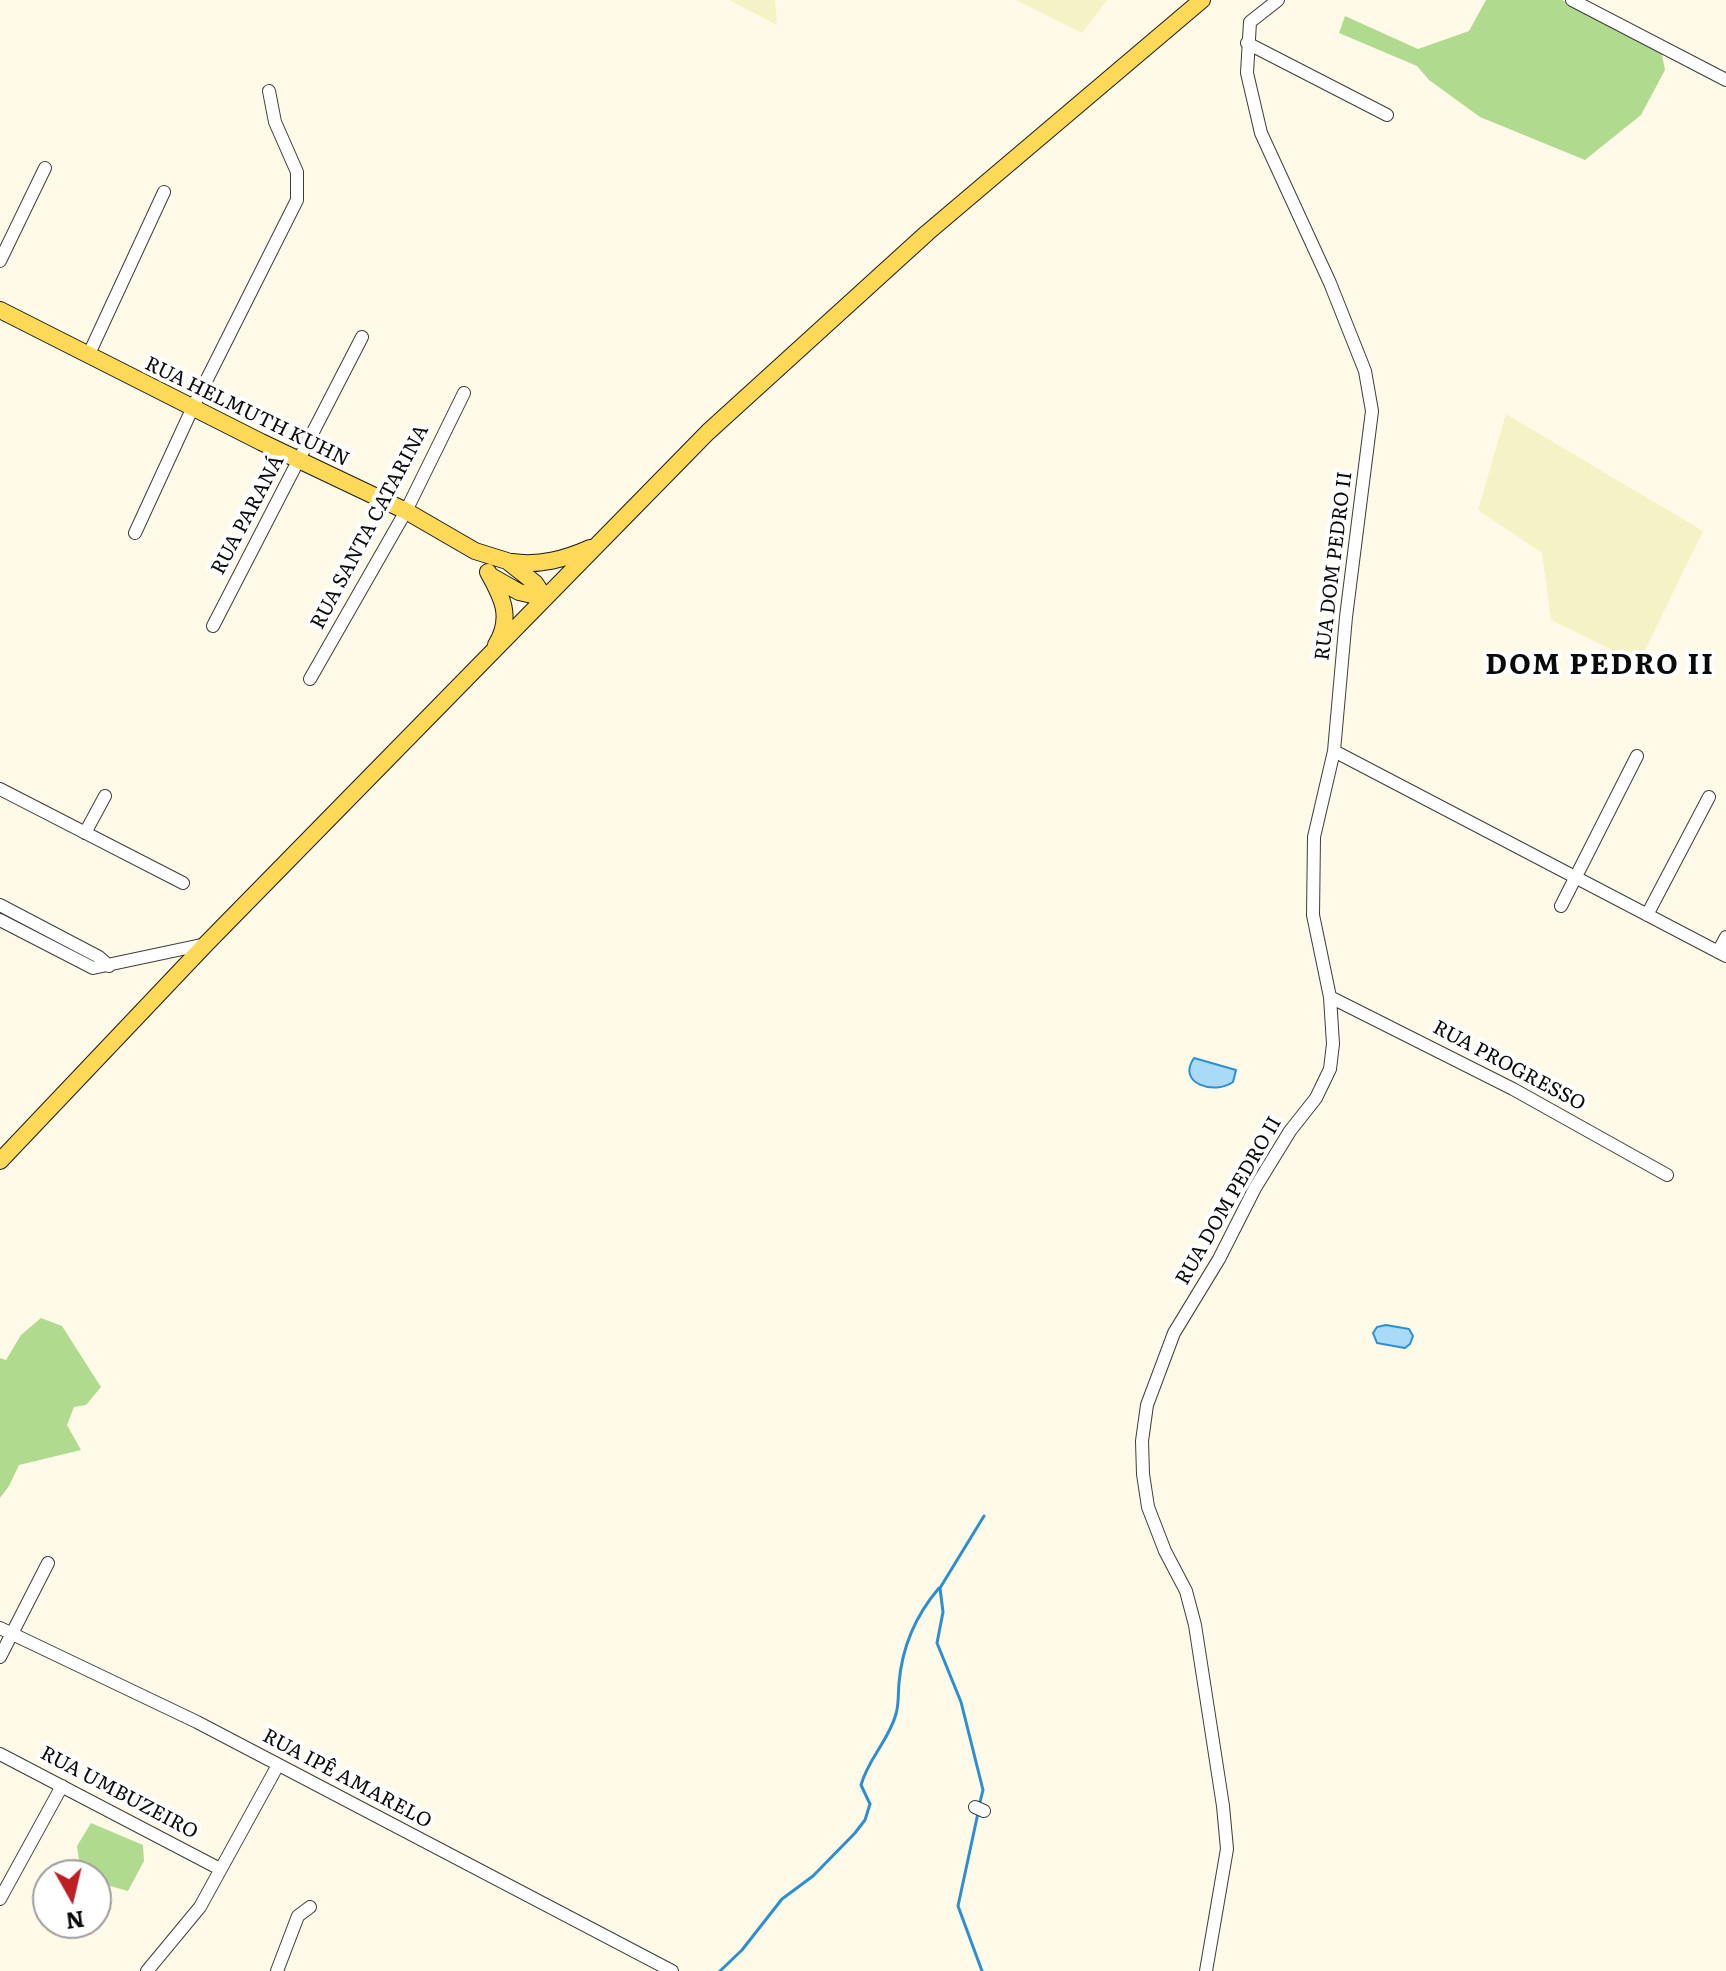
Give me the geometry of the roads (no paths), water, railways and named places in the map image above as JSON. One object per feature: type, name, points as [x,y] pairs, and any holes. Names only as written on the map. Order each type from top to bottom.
[{"type":"main road","points":[[0,1161],[206,944],[708,432],[927,233],[1202,0]]},
{"type":"main road","name":"RUA HELMUTH KUHN","points":[[0,310],[299,461],[406,511],[475,551],[507,561],[535,583],[545,598]]},
{"type":"main road","points":[[507,561],[527,564],[549,562],[590,548],[608,536]]},
{"type":"main road","name":"RUA HELMUTH KUHN","points":[[475,551],[496,580],[519,592],[545,598]]},
{"type":"main road","points":[[488,572],[502,595],[505,616],[501,637],[490,654]]},
{"type":"street","points":[[1278,0],[1250,22],[1247,43],[1387,115]]},
{"type":"street","points":[[1572,0],[1726,80]]},
{"type":"street","name":"RUA DOM PEDRO II","points":[[1206,1971],[1227,1849],[1221,1791],[1195,1625],[1186,1591],[1165,1551],[1148,1507],[1142,1441],[1147,1405],[1174,1333],[1219,1259],[1255,1188],[1290,1131],[1316,1098],[1330,1069],[1333,1044],[1330,997],[1313,915],[1314,837],[1334,751],[1346,617],[1372,411],[1365,371],[1330,283],[1261,133],[1247,73],[1247,43]]},
{"type":"street","points":[[135,533],[193,407],[297,200],[297,172],[275,122],[269,91]]},
{"type":"street","points":[[0,261],[45,168]]},
{"type":"street","points":[[88,356],[164,192]]},
{"type":"street","name":"RUA PARANÁ","points":[[213,626],[362,337]]},
{"type":"street","name":"RUA SANTA CATARINA","points":[[310,679],[406,511],[464,393]]},
{"type":"street","points":[[1334,751],[1722,954],[1726,937]]},
{"type":"street","points":[[1561,906],[1637,756]]},
{"type":"street","points":[[0,789],[183,883]]},
{"type":"street","points":[[85,833],[105,796]]},
{"type":"street","points":[[1647,915],[1709,797]]},
{"type":"street","points":[[0,905],[99,957],[109,966]]},
{"type":"street","points":[[0,920],[93,968],[206,944]]},
{"type":"street","name":"RUA PROGRESSO","points":[[1330,997],[1513,1089],[1667,1175]]},
{"type":"street","points":[[0,1657],[6,1631],[48,1563]]},
{"type":"street","name":"RUA IPÊ AMARELO","points":[[6,1631],[197,1722],[672,1971]]},
{"type":"street","name":"RUA UMBUZEIRO","points":[[0,1754],[220,1869]]},
{"type":"street","points":[[147,1971],[200,1907],[278,1765]]},
{"type":"street","points":[[0,1899],[62,1786]]},
{"type":"street","points":[[277,1971],[298,1916],[310,1907]]},
{"type":"water","points":[[1194,1058],[1236,1070],[1233,1082],[1217,1087],[1200,1085],[1190,1075]]},
{"type":"water","points":[[1386,1325],[1409,1329],[1413,1336],[1410,1344],[1405,1348],[1377,1343],[1373,1333],[1377,1327]]},
{"type":"waterway","points":[[979,1806],[983,1790],[961,1702],[937,1643],[943,1612],[940,1588],[984,1516]]},
{"type":"waterway","points":[[720,1971],[742,1950],[782,1899],[813,1876],[865,1820],[870,1804],[861,1785],[896,1714],[903,1657],[912,1632],[923,1609],[939,1588]]},
{"type":"waterway","points":[[978,1813],[958,1906],[982,1971]]},
{"type":"district","name":"DOM PEDRO II","points":[[1600,666]]}]
